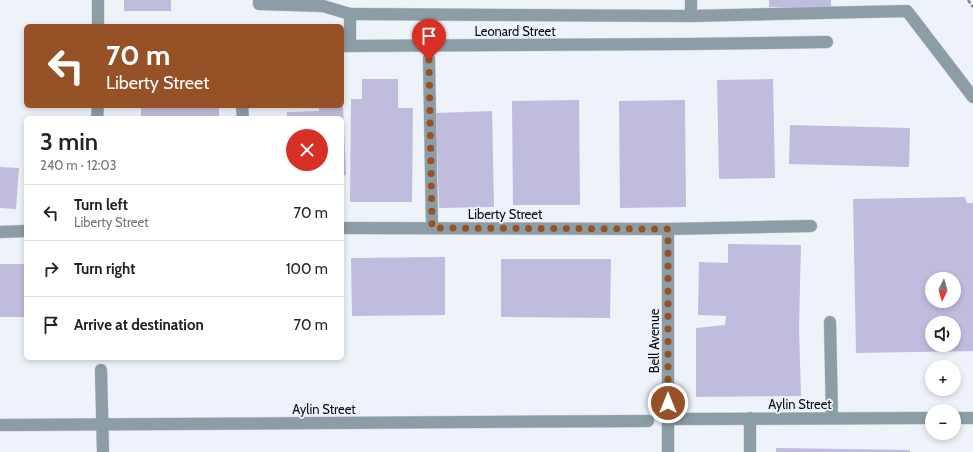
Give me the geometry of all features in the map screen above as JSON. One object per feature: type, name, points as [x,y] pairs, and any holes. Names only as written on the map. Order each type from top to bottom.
[{"type":"street","points":[[98,0],[98,24]]},
{"type":"street","points":[[259,0],[259,4],[323,6],[350,14],[691,16],[907,11],[973,98]]},
{"type":"street","points":[[691,0],[691,16]]},
{"type":"street","points":[[346,46],[350,14]]},
{"type":"street","name":"Leonard Street","points":[[346,46],[827,42]]},
{"type":"street","points":[[429,60],[432,228]]},
{"type":"street","name":"Liberty Street","points":[[344,228],[668,229],[811,226]]},
{"type":"street","name":"Bell Avenue","points":[[668,229],[668,452]]},
{"type":"street","points":[[0,232],[24,231]]},
{"type":"street","points":[[830,322],[832,418]]},
{"type":"street","points":[[101,370],[103,452]]},
{"type":"street","points":[[750,418],[750,452]]},
{"type":"street","name":"Aylin Street","points":[[668,419],[925,418]]},
{"type":"street","points":[[961,418],[973,418]]},
{"type":"street","name":"Aylin Street","points":[[0,425],[648,421]]},
{"type":"path","points":[[968,0],[973,7]]},
{"type":"building","points":[[124,0],[171,0],[171,11],[124,11]]},
{"type":"building","points":[[769,0],[831,0],[831,7],[769,7]]},
{"type":"building","points":[[362,79],[398,79],[398,108],[413,108],[412,202],[350,202],[351,99],[362,99]]},
{"type":"building","points":[[773,79],[775,178],[719,179],[717,80]]},
{"type":"building","points":[[579,100],[580,205],[513,205],[512,101]]},
{"type":"building","points":[[685,100],[686,207],[620,208],[619,101]]},
{"type":"building","points":[[141,108],[219,108],[219,116],[141,116]]},
{"type":"building","points":[[319,108],[343,108],[343,116],[287,116],[287,112],[319,111]]},
{"type":"building","points":[[492,111],[494,207],[439,208],[436,113]]},
{"type":"building","points":[[790,125],[910,128],[909,167],[789,164]]},
{"type":"building","points":[[344,129],[346,175],[344,176]]},
{"type":"building","points":[[0,167],[19,168],[16,209],[0,208]]},
{"type":"building","points":[[965,197],[967,203],[973,203],[973,351],[961,351],[961,316],[925,316],[925,352],[856,353],[853,199]]},
{"type":"building","points":[[728,244],[801,245],[799,327],[801,396],[696,397],[696,328],[725,325],[726,316],[698,315],[699,262],[728,263]]},
{"type":"building","points":[[445,257],[445,315],[352,316],[351,258]]},
{"type":"building","points":[[501,259],[611,259],[610,318],[501,317]]},
{"type":"building","points":[[0,264],[24,264],[24,317],[0,317]]},
{"type":"building","points":[[776,448],[910,450],[910,452],[776,452]]},
{"type":"route","points":[[429,60],[432,228],[668,229],[668,403]]}]
